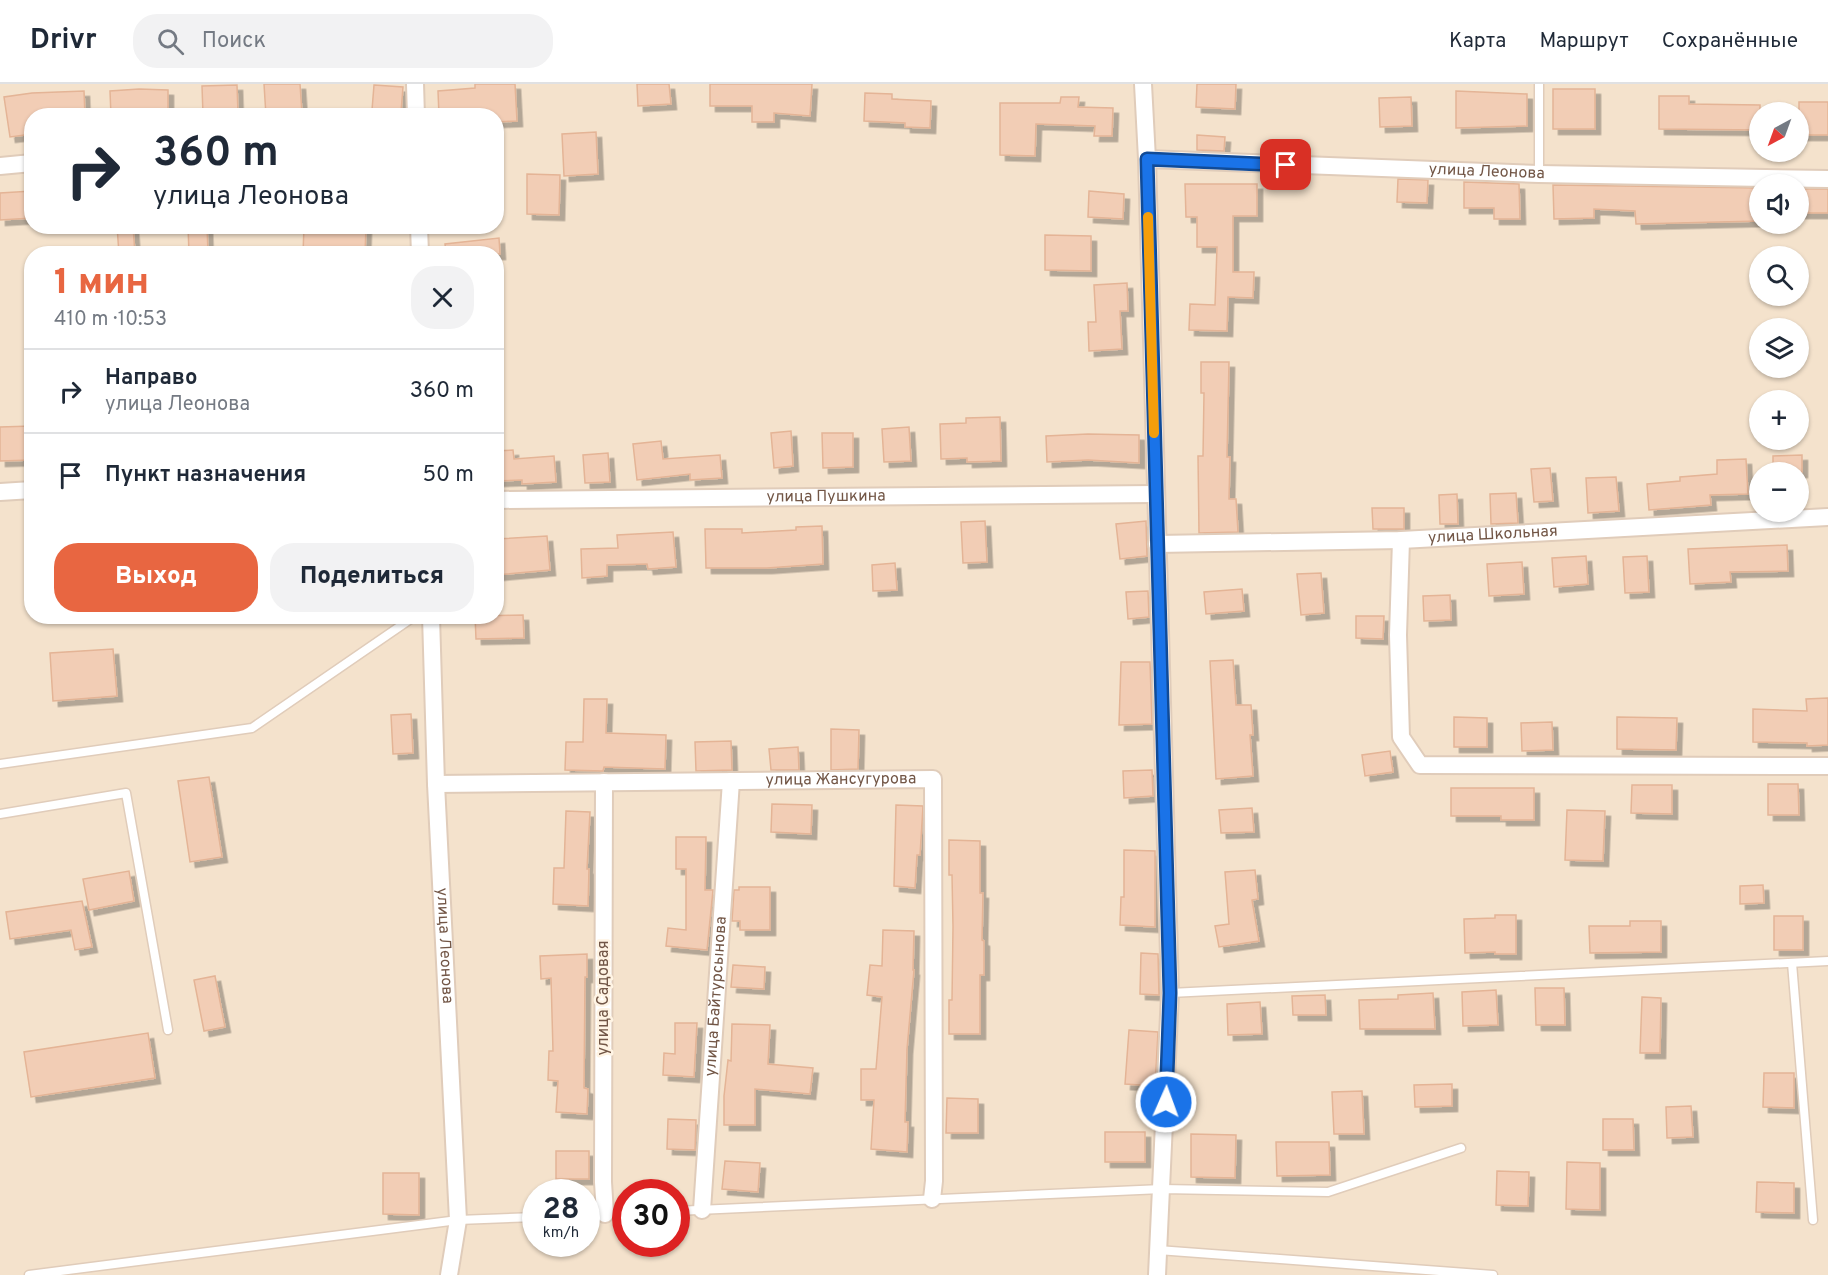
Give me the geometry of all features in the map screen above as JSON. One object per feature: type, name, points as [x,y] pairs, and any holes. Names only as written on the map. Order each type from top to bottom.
[{"type":"street","points":[[415,84],[416,108]]},
{"type":"street","points":[[1143,84],[1170,993],[1157,1275]]},
{"type":"street","name":"улица Леонова","points":[[1147,159],[1539,174],[1828,179]]},
{"type":"street","points":[[0,166],[24,163]]},
{"type":"street","points":[[0,492],[24,490]]},
{"type":"street","name":"улица Пушкина","points":[[504,500],[1155,494]]},
{"type":"street","name":"улица Школьная","points":[[1157,544],[1401,540],[1828,517]]},
{"type":"street","points":[[1401,540],[1398,635],[1401,737],[1420,765],[1828,766]]},
{"type":"street","name":"улица Леонова","points":[[431,624],[436,784],[458,1221],[449,1275]]},
{"type":"street","name":"улица Жансугурова","points":[[436,784],[933,779],[934,1181],[932,1199]]},
{"type":"street","name":"улица Байтурсынова","points":[[702,1210],[731,781]]},
{"type":"street","name":"улица Садовая","points":[[604,782],[603,1182],[605,1214]]},
{"type":"lane","points":[[1539,84],[1539,174]]},
{"type":"lane","points":[[0,764],[252,728],[403,624]]},
{"type":"lane","points":[[0,814],[126,793],[168,1030]]},
{"type":"lane","points":[[1170,993],[1828,961]]},
{"type":"lane","points":[[1792,963],[1813,1220]]},
{"type":"lane","points":[[690,1210],[1162,1189],[1328,1192],[1461,1148]]},
{"type":"lane","points":[[600,1214],[612,1214]]},
{"type":"lane","points":[[29,1275],[458,1221],[522,1218]]},
{"type":"lane","points":[[1158,1251],[1493,1275]]},
{"type":"shaded area","points":[[0,84],[1828,84],[1828,1275],[0,1275]]},
{"type":"building","points":[[264,84],[300,84],[302,108],[266,108]]},
{"type":"building","points":[[475,84],[515,84],[517,121],[504,122],[504,108],[439,108],[438,91],[475,88]]},
{"type":"building","points":[[637,84],[669,84],[671,104],[638,106]]},
{"type":"building","points":[[710,84],[812,84],[810,116],[774,113],[774,122],[752,122],[752,106],[710,106]]},
{"type":"building","points":[[1197,84],[1236,84],[1235,109],[1196,107]]},
{"type":"building","points":[[237,85],[238,108],[203,108],[202,86]]},
{"type":"building","points":[[374,85],[403,87],[401,108],[372,108]]},
{"type":"building","points":[[1553,89],[1595,89],[1595,129],[1553,129]]},
{"type":"building","points":[[168,90],[168,108],[111,108],[110,91]]},
{"type":"building","points":[[84,91],[85,108],[24,108],[24,135],[10,137],[4,97],[32,93]]},
{"type":"building","points":[[1456,91],[1527,94],[1527,126],[1456,128]]},
{"type":"building","points":[[865,93],[892,94],[892,99],[931,101],[930,128],[905,127],[905,123],[864,121]]},
{"type":"building","points":[[1659,96],[1689,96],[1689,104],[1749,105],[1749,130],[1659,129]]},
{"type":"building","points":[[1061,97],[1079,97],[1078,107],[1113,108],[1112,136],[1094,136],[1095,126],[1036,124],[1035,156],[1000,155],[1000,103],[1060,103]]},
{"type":"building","points":[[1411,97],[1412,126],[1380,127],[1379,98]]},
{"type":"building","points":[[1809,102],[1828,102],[1828,135],[1809,135]]},
{"type":"building","points":[[596,132],[598,174],[564,176],[562,134]]},
{"type":"building","points":[[1197,135],[1225,137],[1224,151],[1197,150]]},
{"type":"building","points":[[527,174],[560,175],[559,215],[527,214]]},
{"type":"building","points":[[1398,179],[1428,180],[1427,203],[1397,202]]},
{"type":"building","points":[[1464,182],[1519,184],[1520,219],[1494,219],[1494,208],[1464,208]]},
{"type":"building","points":[[1185,184],[1257,184],[1257,216],[1233,216],[1233,272],[1254,272],[1253,298],[1228,297],[1227,331],[1189,330],[1190,304],[1215,305],[1217,247],[1197,247],[1197,217],[1186,217]]},
{"type":"building","points":[[1553,185],[1749,188],[1749,221],[1636,224],[1635,211],[1594,209],[1594,218],[1554,219]]},
{"type":"building","points":[[1809,189],[1828,189],[1828,213],[1809,213]]},
{"type":"building","points":[[1089,191],[1124,194],[1123,219],[1088,217]]},
{"type":"building","points":[[24,192],[24,218],[0,220],[0,193]]},
{"type":"building","points":[[118,234],[134,234],[134,246],[118,246]]},
{"type":"building","points":[[188,234],[207,234],[208,246],[189,246]]},
{"type":"building","points":[[304,234],[366,234],[365,246],[303,246]]},
{"type":"building","points":[[1045,235],[1091,236],[1091,271],[1045,270]]},
{"type":"building","points":[[499,238],[500,246],[445,246],[445,244]]},
{"type":"building","points":[[1127,283],[1128,311],[1120,311],[1122,349],[1089,351],[1088,322],[1096,322],[1094,285]]},
{"type":"building","points":[[1201,362],[1229,362],[1227,457],[1230,457],[1229,499],[1236,499],[1238,532],[1199,533],[1198,456],[1203,456],[1204,393],[1201,393]]},
{"type":"building","points":[[1000,417],[1001,461],[967,462],[967,458],[941,459],[940,424],[966,423],[966,418]]},
{"type":"building","points":[[24,426],[24,460],[0,461],[0,427]]},
{"type":"building","points":[[909,427],[911,461],[884,462],[882,429]]},
{"type":"building","points":[[791,431],[793,466],[774,468],[771,433]]},
{"type":"building","points":[[822,433],[853,433],[853,467],[823,468]]},
{"type":"building","points":[[1139,435],[1139,463],[1088,460],[1047,462],[1046,436]]},
{"type":"building","points":[[661,441],[663,459],[720,455],[722,478],[690,480],[690,474],[637,480],[633,444]]},
{"type":"building","points":[[513,450],[514,459],[554,456],[556,482],[522,484],[522,480],[504,481],[504,451]]},
{"type":"building","points":[[608,453],[610,482],[585,483],[583,455]]},
{"type":"building","points":[[1802,455],[1802,462],[1773,462],[1773,456]]},
{"type":"building","points":[[1746,459],[1748,494],[1710,495],[1711,505],[1649,510],[1647,484],[1680,481],[1680,477],[1717,474],[1717,460]]},
{"type":"building","points":[[1550,468],[1553,501],[1534,502],[1531,469]]},
{"type":"building","points":[[1616,477],[1619,511],[1588,513],[1586,478]]},
{"type":"building","points":[[1516,493],[1518,523],[1491,524],[1490,494]]},
{"type":"building","points":[[1457,494],[1458,524],[1440,524],[1439,495]]},
{"type":"building","points":[[1372,508],[1404,508],[1404,529],[1373,529]]},
{"type":"building","points":[[985,521],[987,562],[963,563],[961,522]]},
{"type":"building","points":[[1146,521],[1147,556],[1120,559],[1116,524]]},
{"type":"building","points":[[822,526],[823,564],[767,568],[706,568],[705,529],[742,529],[742,533]]},
{"type":"building","points":[[673,532],[676,567],[648,569],[647,564],[607,565],[607,576],[582,578],[581,549],[618,548],[617,535]]},
{"type":"building","points":[[547,536],[550,570],[504,574],[504,539]]},
{"type":"building","points":[[1787,545],[1788,571],[1730,572],[1731,582],[1690,584],[1688,549]]},
{"type":"building","points":[[1586,556],[1588,584],[1554,587],[1552,558]]},
{"type":"building","points":[[1647,556],[1649,592],[1625,593],[1623,557]]},
{"type":"building","points":[[1522,562],[1524,594],[1489,596],[1487,564]]},
{"type":"building","points":[[895,563],[897,590],[873,591],[872,565]]},
{"type":"building","points":[[1321,573],[1324,613],[1301,615],[1297,574]]},
{"type":"building","points":[[1242,589],[1244,611],[1206,614],[1204,592]]},
{"type":"building","points":[[1148,591],[1149,617],[1128,619],[1126,592]]},
{"type":"building","points":[[1450,595],[1451,620],[1424,621],[1423,596]]},
{"type":"building","points":[[504,615],[523,615],[524,638],[476,639],[475,624],[504,624]]},
{"type":"building","points":[[1356,616],[1384,616],[1383,639],[1356,638]]},
{"type":"building","points":[[113,649],[117,696],[53,701],[50,653]]},
{"type":"building","points":[[1233,660],[1236,705],[1251,705],[1253,735],[1250,735],[1253,776],[1216,779],[1210,661]]},
{"type":"building","points":[[1121,662],[1150,662],[1152,724],[1119,725]]},
{"type":"building","points":[[1828,698],[1828,745],[1807,746],[1807,743],[1753,742],[1753,709],[1807,711],[1806,699]]},
{"type":"building","points":[[584,699],[607,699],[606,733],[666,735],[665,769],[604,767],[603,771],[565,770],[566,742],[583,742]]},
{"type":"building","points":[[411,714],[413,753],[393,754],[391,715]]},
{"type":"building","points":[[1454,717],[1487,718],[1487,747],[1454,747]]},
{"type":"building","points":[[1617,717],[1677,718],[1676,750],[1617,749]]},
{"type":"building","points":[[1552,722],[1553,750],[1522,751],[1521,723]]},
{"type":"building","points":[[831,729],[859,730],[858,769],[831,770]]},
{"type":"building","points":[[731,741],[732,770],[696,771],[695,742]]},
{"type":"building","points":[[798,747],[799,770],[771,770],[769,749]]},
{"type":"building","points":[[1390,751],[1393,772],[1365,776],[1362,755]]},
{"type":"building","points":[[1152,770],[1153,796],[1124,798],[1123,771]]},
{"type":"building","points":[[209,777],[222,857],[190,862],[178,781]]},
{"type":"building","points":[[1768,784],[1798,784],[1799,815],[1768,815]]},
{"type":"building","points":[[1632,785],[1672,785],[1672,814],[1631,813]]},
{"type":"building","points":[[1451,788],[1534,788],[1534,820],[1501,820],[1501,816],[1451,816]]},
{"type":"building","points":[[772,804],[812,805],[811,834],[771,832]]},
{"type":"building","points":[[896,805],[923,806],[915,888],[894,886]]},
{"type":"building","points":[[1252,808],[1254,832],[1221,833],[1219,810]]},
{"type":"building","points":[[1567,810],[1605,811],[1603,861],[1565,860]]},
{"type":"building","points":[[566,811],[590,812],[588,906],[553,904],[554,868],[564,868]]},
{"type":"building","points":[[676,837],[706,837],[705,890],[713,890],[707,950],[666,946],[668,928],[686,930],[686,869],[676,869]]},
{"type":"building","points":[[949,840],[980,841],[984,975],[980,975],[980,1034],[949,1034],[953,927]]},
{"type":"building","points":[[1124,850],[1155,851],[1155,927],[1120,925],[1121,897],[1124,897]]},
{"type":"building","points":[[1255,870],[1258,899],[1252,900],[1259,941],[1219,947],[1215,926],[1229,924],[1225,872]]},
{"type":"building","points":[[129,871],[134,901],[89,910],[83,879]]},
{"type":"building","points":[[1763,885],[1764,903],[1740,904],[1740,886]]},
{"type":"building","points":[[739,887],[770,887],[770,930],[740,930],[740,921],[732,921],[734,890],[739,890]]},
{"type":"building","points":[[82,901],[92,947],[75,950],[71,930],[10,939],[6,912]]},
{"type":"building","points":[[1495,915],[1516,915],[1516,954],[1465,953],[1464,919],[1495,918]]},
{"type":"building","points":[[1774,916],[1803,916],[1803,950],[1774,950]]},
{"type":"building","points":[[1630,921],[1661,921],[1661,952],[1590,953],[1589,926],[1630,926]]},
{"type":"building","points":[[883,930],[914,931],[914,970],[907,1049],[905,1122],[908,1122],[907,1152],[871,1149],[874,1100],[861,1100],[861,1069],[876,1069],[882,997],[867,995],[870,965],[882,966]]},
{"type":"building","points":[[1141,953],[1158,954],[1159,995],[1140,994]]},
{"type":"building","points":[[587,954],[584,1088],[588,1089],[587,1114],[556,1112],[558,1081],[548,1080],[549,1051],[553,1051],[551,978],[541,979],[540,956]]},
{"type":"building","points":[[733,965],[765,967],[764,989],[731,987]]},
{"type":"building","points":[[215,976],[225,1027],[204,1031],[194,980]]},
{"type":"building","points":[[1535,988],[1564,988],[1565,1025],[1536,1025]]},
{"type":"building","points":[[1496,990],[1498,1025],[1463,1026],[1462,992]]},
{"type":"building","points":[[1433,993],[1435,1029],[1360,1029],[1359,1000],[1398,999],[1398,995]]},
{"type":"building","points":[[1325,995],[1326,1015],[1293,1015],[1292,996]]},
{"type":"building","points":[[1642,997],[1661,998],[1660,1053],[1640,1053]]},
{"type":"building","points":[[1260,1002],[1262,1034],[1228,1035],[1227,1004]]},
{"type":"building","points":[[675,1023],[697,1023],[694,1077],[663,1075],[664,1053],[675,1054]]},
{"type":"building","points":[[732,1024],[770,1025],[768,1064],[813,1068],[810,1094],[755,1089],[755,1125],[724,1125],[724,1096],[728,1060],[731,1061]]},
{"type":"building","points":[[1129,1030],[1158,1032],[1155,1086],[1125,1084]]},
{"type":"building","points":[[148,1033],[155,1078],[31,1097],[24,1052]]},
{"type":"building","points":[[1764,1073],[1794,1073],[1794,1108],[1763,1107]]},
{"type":"building","points":[[1452,1084],[1452,1106],[1415,1107],[1414,1085]]},
{"type":"building","points":[[1362,1091],[1364,1134],[1334,1134],[1332,1092]]},
{"type":"building","points":[[947,1098],[978,1099],[978,1133],[946,1133]]},
{"type":"building","points":[[1691,1106],[1693,1137],[1667,1138],[1666,1107]]},
{"type":"building","points":[[668,1119],[696,1120],[695,1150],[667,1149]]},
{"type":"building","points":[[1603,1119],[1633,1119],[1634,1150],[1603,1150]]},
{"type":"building","points":[[1105,1132],[1145,1132],[1145,1162],[1105,1162]]},
{"type":"building","points":[[1191,1134],[1236,1135],[1235,1178],[1191,1177]]},
{"type":"building","points":[[1276,1142],[1329,1142],[1330,1175],[1277,1176]]},
{"type":"building","points":[[556,1151],[589,1151],[589,1179],[556,1179]]},
{"type":"building","points":[[725,1161],[760,1163],[758,1192],[722,1189]]},
{"type":"building","points":[[1567,1162],[1600,1163],[1600,1210],[1566,1209]]},
{"type":"building","points":[[1497,1171],[1529,1172],[1528,1206],[1496,1205]]},
{"type":"building","points":[[383,1173],[419,1173],[419,1215],[383,1214]]},
{"type":"building","points":[[1757,1182],[1794,1183],[1794,1213],[1756,1212]]},
{"type":"slow traffic","points":[[1148,217],[1154,433]]},
{"type":"route","points":[[1166,1102],[1170,993],[1147,159],[1286,165]]}]
